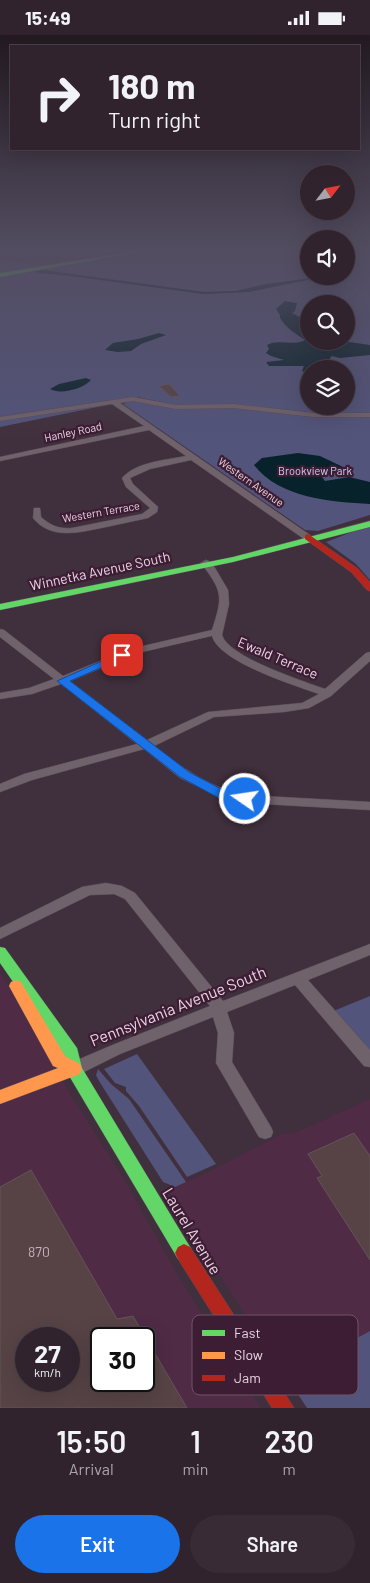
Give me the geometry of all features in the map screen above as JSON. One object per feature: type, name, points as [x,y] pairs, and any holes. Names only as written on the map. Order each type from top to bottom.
[{"type":"street","points":[[0,419],[137,399],[176,407],[232,406],[320,415],[370,415]]},
{"type":"street","name":"Western Avenue","points":[[114,402],[354,570],[370,588]]},
{"type":"street","name":"Hanley Road","points":[[0,459],[151,427]]},
{"type":"street","name":"Western Terrace","points":[[37,510],[37,518],[45,525],[62,531],[72,531],[145,516],[154,511],[154,507],[129,485],[126,479],[128,475],[139,470],[193,457]]},
{"type":"street","points":[[310,539],[370,517]]},
{"type":"street","points":[[310,539],[370,523]]},
{"type":"street","name":"Winnetka Avenue South","points":[[0,607],[206,563],[232,560],[310,539]]},
{"type":"street","points":[[0,696],[27,692],[63,681],[128,653],[216,632],[224,609],[226,596],[221,582],[206,563]]},
{"type":"street","points":[[0,632],[194,781],[227,796],[258,801],[370,806]]},
{"type":"street","name":"Ewald Terrace","points":[[216,632],[221,645],[233,655],[327,693]]},
{"type":"street","points":[[0,788],[28,777],[146,745],[212,714],[299,707],[315,701],[327,693],[370,655]]},
{"type":"street","points":[[0,934],[87,890],[106,887],[117,889],[134,899],[212,995],[226,1033],[224,1063],[265,1133]]},
{"type":"street","name":"Pennsylvania Avenue South","points":[[0,1097],[370,949]]},
{"type":"street","name":"Laurel Avenue","points":[[0,952],[72,1053],[74,1069],[186,1256],[224,1315]]},
{"type":"street","name":"Laurel Avenue","points":[[0,957],[53,1052],[60,1061],[74,1069]]},
{"type":"street","points":[[298,977],[329,1016],[370,1061]]},
{"type":"street","name":"Laurel Avenue","points":[[276,1395],[284,1408]]},
{"type":"shaded area","points":[[280,315],[296,315],[300,317],[300,336],[288,328]]},
{"type":"shaded area","points":[[159,333],[166,335],[141,344],[131,351],[105,350],[113,343]]},
{"type":"shaded area","points":[[276,342],[300,342],[300,350],[355,350],[355,343],[370,345],[370,355],[340,358],[332,356],[330,360],[300,360],[300,366],[269,366],[266,362],[284,360],[266,353],[269,349],[267,345]]},
{"type":"shaded area","points":[[86,378],[91,380],[77,388],[65,391],[50,389],[59,384]]},
{"type":"shaded area","points":[[298,453],[320,456],[343,467],[322,477],[325,481],[349,477],[370,482],[370,504],[339,502],[292,491],[277,485],[254,465],[262,458]]},
{"type":"shaded area","points":[[0,972],[69,1092],[124,1179],[202,1315],[192,1315],[192,1395],[253,1395],[261,1408],[0,1408]]},
{"type":"shaded area","points":[[370,1099],[370,1331],[358,1337],[358,1315],[246,1315],[168,1190],[282,1134],[297,1132]]},
{"type":"green space","points":[[0,315],[300,315],[300,350],[355,350],[355,315],[370,315],[370,413],[355,413],[355,360],[300,360],[300,411],[224,404],[180,406],[137,397],[108,402],[112,404],[0,427]]},
{"type":"green space","name":"Brookview Park","points":[[133,400],[168,407],[230,407],[328,417],[370,416],[370,515],[318,531],[305,530],[123,404]]},
{"type":"green space","points":[[370,525],[370,580],[356,564],[326,542]]},
{"type":"green space","points":[[370,996],[370,1053],[331,1012]]},
{"type":"green space","points":[[137,1054],[216,1164],[187,1177],[139,1106],[126,1091],[126,1087],[115,1083],[104,1069]]},
{"type":"green space","points":[[98,1069],[111,1084],[129,1099],[186,1182],[175,1187],[163,1182],[99,1081],[96,1075]]},
{"type":"green space","points":[[370,1331],[370,1408],[307,1408],[298,1395],[358,1395],[358,1337]]},
{"type":"building","points":[[169,384],[180,396],[171,397],[159,386]]},
{"type":"building","points":[[354,1133],[370,1156],[370,1260],[317,1178],[322,1176],[308,1154]]},
{"type":"building","points":[[31,1170],[117,1319],[133,1316],[139,1327],[90,1327],[90,1392],[155,1392],[155,1353],[187,1408],[0,1408],[0,1187]]},
{"type":"traffic: fast","points":[[0,607],[233,560],[370,524]]},
{"type":"traffic: fast","points":[[0,952],[72,1053],[74,1069],[184,1253]]},
{"type":"traffic: slow","points":[[16,986],[59,1061],[74,1069]]},
{"type":"traffic: slow","points":[[0,1097],[74,1069]]},
{"type":"traffic: jam","points":[[308,537],[354,570],[370,588]]},
{"type":"traffic: jam","points":[[184,1253],[224,1315]]},
{"type":"traffic: jam","points":[[276,1395],[284,1408]]},
{"type":"route","points":[[122,655],[63,681],[184,775],[202,786],[222,794],[245,799]]}]
